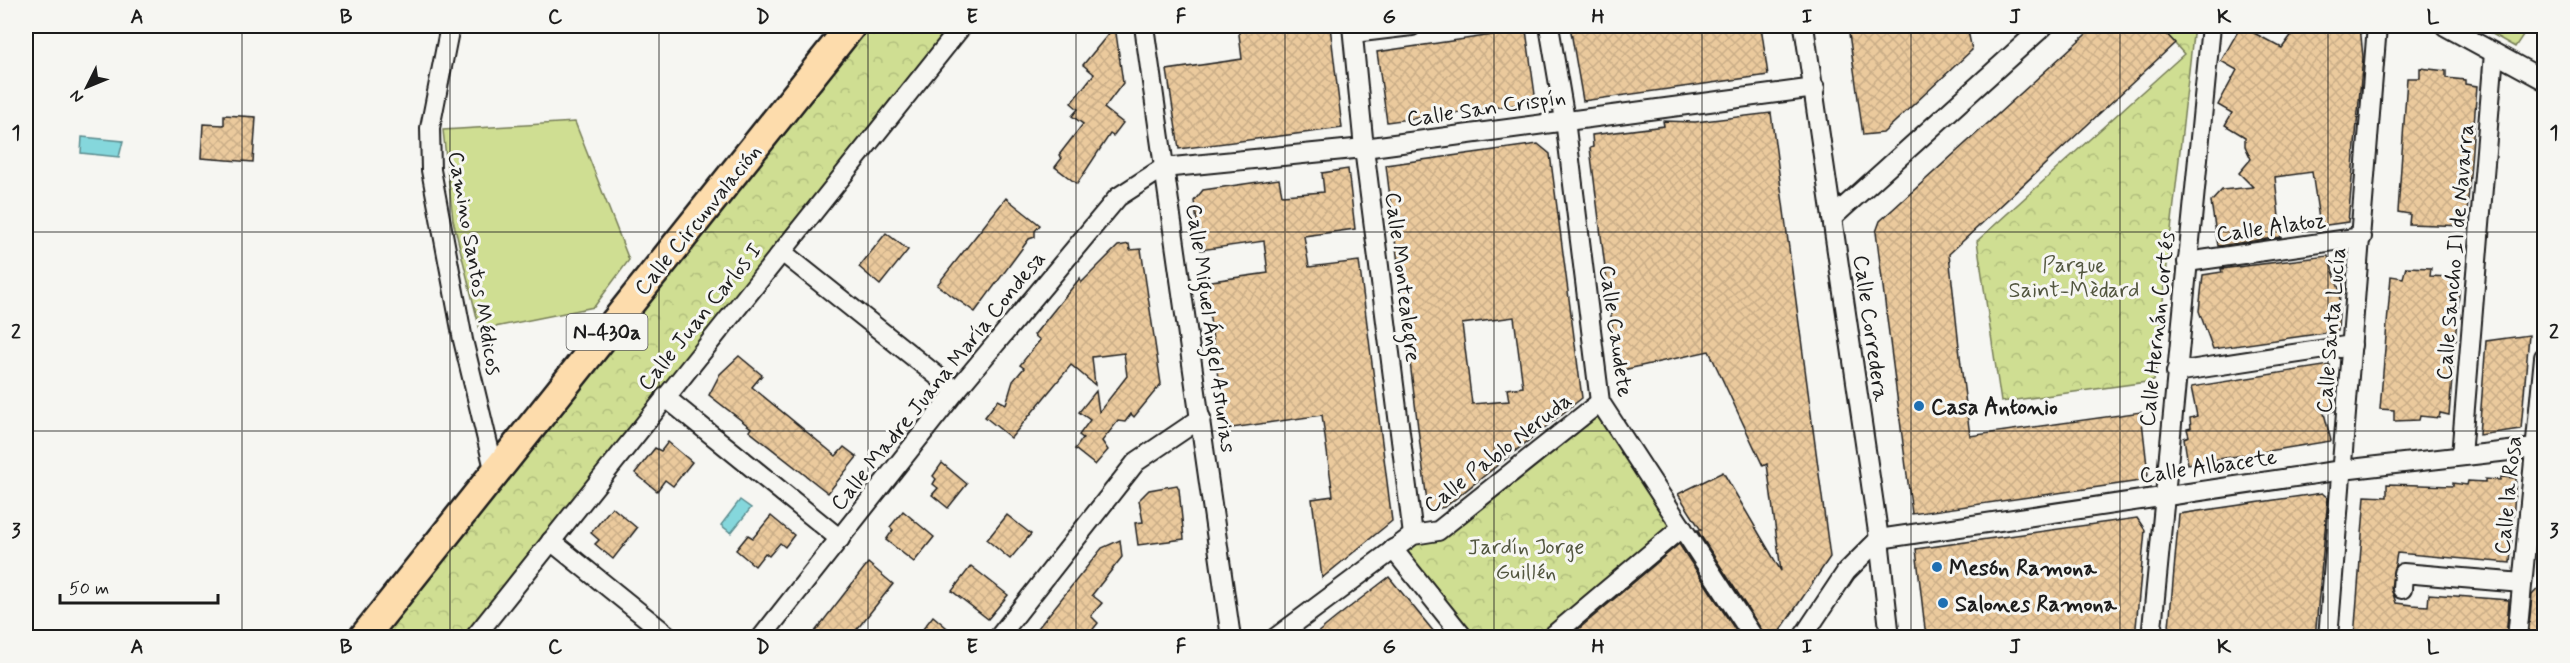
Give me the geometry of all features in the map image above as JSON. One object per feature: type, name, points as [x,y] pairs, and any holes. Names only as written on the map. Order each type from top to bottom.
[{"type":"main road","name":"Calle Circunvalación","points":[[363,638],[851,26]]},
{"type":"street","name":"Camino Santos Médicos","points":[[450,26],[430,128],[431,170],[463,340],[495,473]]},
{"type":"street","name":"Calle Juan Carlos I","points":[[474,638],[962,26]]},
{"type":"street","name":"Calle Miguel Ángel Asturias","points":[[1144,26],[1202,418],[1231,638]]},
{"type":"street","points":[[1352,29],[1413,26]]},
{"type":"street","name":"Calle Caudete","points":[[1549,26],[1565,120],[1600,402],[1754,638]]},
{"type":"street","name":"Calle Corredera","points":[[1804,26],[1880,539],[1890,638]]},
{"type":"street","points":[[1832,218],[2044,26]]},
{"type":"street","name":"Calle Hernán Cortés","points":[[2151,638],[2211,26]]},
{"type":"street","name":"Calle Santa Lucía","points":[[2328,638],[2362,237],[2377,26]]},
{"type":"street","points":[[2445,26],[2544,80]]},
{"type":"street","name":"Calle Montealegre","points":[[1352,29],[1364,148],[1413,535]]},
{"type":"street","name":"Calle Sancho II de Navarra","points":[[2461,456],[2494,53]]},
{"type":"street","name":"Calle San Crispín","points":[[1164,168],[1364,148],[1815,88]]},
{"type":"street","name":"Calle Madre Juana María Condesa","points":[[762,638],[956,391],[1118,197],[1164,168]]},
{"type":"street","name":"Calle Alatoz","points":[[2187,262],[2362,237]]},
{"type":"street","points":[[782,252],[956,391]]},
{"type":"street","points":[[2176,372],[2352,345]]},
{"type":"street","name":"Calle la Rosa","points":[[2517,638],[2540,447],[2544,357]]},
{"type":"street","points":[[664,397],[840,539]]},
{"type":"street","name":"Calle Pablo Neruda","points":[[1275,638],[1413,535],[1438,531],[1600,402]]},
{"type":"street","points":[[998,638],[1136,462],[1202,418]]},
{"type":"street","name":"Calle Albacete","points":[[1880,539],[2342,470],[2540,447]]},
{"type":"street","points":[[1550,638],[1682,527]]},
{"type":"street","points":[[1802,638],[1846,572],[1880,539]]},
{"type":"street","points":[[551,541],[671,638]]},
{"type":"street","points":[[1393,549],[1464,638]]},
{"type":"street","points":[[2402,589],[2403,573],[2522,583]]},
{"type":"green space","points":[[851,26],[962,26],[474,637],[363,638]]},
{"type":"green space","name":"Parque Saint-Mèdard","points":[[2159,26],[2194,26],[2154,381],[2001,402],[1977,241],[2184,54]]},
{"type":"green space","points":[[2478,26],[2529,26],[2515,47]]},
{"type":"green space","points":[[575,122],[629,260],[594,307],[480,330],[453,220],[443,130]]},
{"type":"green space","name":"Jardín Jorge Guillén","points":[[1600,402],[1682,527],[1550,637],[1464,637],[1393,549],[1438,531]]},
{"type":"water","points":[[82,137],[123,141],[119,157],[81,153]]},
{"type":"water","points":[[740,500],[751,508],[731,533],[721,525]]},
{"type":"building","points":[[1115,26],[1123,83],[1104,108],[1123,123],[1113,136],[1110,134],[1077,184],[1055,167],[1062,158],[1059,155],[1083,124],[1072,116],[1078,109],[1071,103],[1094,74],[1083,65]]},
{"type":"building","points":[[1238,26],[1330,26],[1342,128],[1179,149],[1167,70],[1242,59]]},
{"type":"building","points":[[1570,26],[1761,26],[1768,75],[1583,101]]},
{"type":"building","points":[[1848,26],[1967,26],[1972,50],[1883,133],[1863,135]]},
{"type":"building","points":[[2095,26],[2159,26],[2175,43],[1949,254],[1961,365],[1970,436],[2141,412],[2148,475],[2140,481],[1912,514],[1876,232],[1880,221]]},
{"type":"building","points":[[2241,26],[2282,48],[2298,26],[2360,26],[2363,57],[2348,222],[2320,226],[2312,172],[2275,177],[2281,237],[2218,246],[2211,202],[2222,190],[2253,187],[2239,173],[2251,159],[2245,146],[2245,137],[2225,125],[2232,113],[2218,105],[2237,70],[2221,61]]},
{"type":"building","points":[[1526,30],[1536,102],[1387,122],[1377,52]]},
{"type":"building","points":[[2420,68],[2446,71],[2446,78],[2465,80],[2465,84],[2477,86],[2466,226],[2409,224],[2410,214],[2398,212],[2407,78],[2420,78]]},
{"type":"building","points":[[1771,113],[1830,557],[1780,631],[1763,632],[1697,530],[1701,530],[1678,494],[1723,472],[1781,571],[1767,464],[1763,466],[1709,351],[1618,371],[1590,148],[1593,147],[1592,135],[1664,126],[1663,121],[1695,122]]},
{"type":"building","points":[[224,115],[256,117],[253,162],[201,158],[203,124],[224,125]]},
{"type":"building","points":[[1538,144],[1550,154],[1582,398],[1445,507],[1428,510],[1386,165]],"holes":[[[1514,317],[1523,387],[1507,389],[1509,401],[1472,404],[1462,324]]]},
{"type":"building","points":[[1348,169],[1355,229],[1304,236],[1309,267],[1359,261],[1392,521],[1322,578],[1312,499],[1333,496],[1322,415],[1225,429],[1205,282],[1268,273],[1264,241],[1201,250],[1194,201],[1203,190],[1279,179],[1282,195],[1324,192],[1322,173]]},
{"type":"building","points":[[1006,198],[1040,225],[1035,231],[1035,237],[1029,239],[975,312],[937,285]]},
{"type":"building","points":[[886,233],[908,250],[880,285],[859,267]]},
{"type":"building","points":[[1129,244],[1130,250],[1141,249],[1161,384],[1134,417],[1131,414],[1125,422],[1118,421],[1102,441],[1108,450],[1095,465],[1075,449],[1083,438],[1079,435],[1090,420],[1079,412],[1096,391],[1099,412],[1127,376],[1124,353],[1092,357],[1095,385],[1071,365],[1011,438],[985,417],[998,400],[1006,404],[1013,381],[1024,368],[1020,365],[1040,340],[1034,335],[1080,278],[1081,283],[1118,246]]},
{"type":"building","points":[[2328,256],[2340,292],[2338,331],[2213,349],[2199,311],[2203,275],[2222,272],[2221,269]]},
{"type":"building","points":[[2406,267],[2431,268],[2430,276],[2449,277],[2449,281],[2460,282],[2449,415],[2440,413],[2439,418],[2420,416],[2419,420],[2394,421],[2394,410],[2380,409],[2391,276],[2403,278]]},
{"type":"building","points":[[2529,335],[2521,429],[2479,435],[2486,341]]},
{"type":"building","points":[[739,356],[762,375],[752,387],[836,456],[844,447],[857,457],[828,493],[749,431],[751,428],[709,395],[720,374]]},
{"type":"building","points":[[2330,365],[2336,396],[2330,398],[2334,411],[2324,413],[2331,441],[2188,464],[2184,438],[2189,436],[2187,429],[2191,428],[2190,418],[2197,416],[2191,387]]},
{"type":"building","points":[[668,442],[692,462],[673,486],[665,480],[657,491],[635,473],[655,448],[661,451]]},
{"type":"building","points":[[942,463],[967,484],[948,508],[932,495],[938,488],[933,484],[936,479],[933,476]]},
{"type":"building","points":[[2501,477],[2516,478],[2510,563],[2397,553],[2391,588],[2396,603],[2412,605],[2428,606],[2429,594],[2509,600],[2506,638],[2354,638],[2365,496],[2387,497],[2387,484],[2453,486],[2453,483],[2467,485],[2468,481],[2485,482],[2485,479],[2500,480]]},
{"type":"building","points":[[1177,485],[1184,539],[1138,545],[1135,523],[1143,522],[1139,500],[1149,490]]},
{"type":"building","points":[[2322,493],[2328,498],[2315,638],[2168,638],[2179,514]]},
{"type":"building","points":[[612,507],[637,528],[613,559],[595,544],[599,540],[591,533]]},
{"type":"building","points":[[903,511],[934,537],[914,562],[886,540],[893,530],[890,527]]},
{"type":"building","points":[[1007,515],[1031,534],[1010,559],[987,540]]},
{"type":"building","points":[[771,516],[794,535],[785,547],[780,543],[769,556],[765,553],[755,566],[736,550],[748,535],[753,538]]},
{"type":"building","points":[[2137,518],[2145,530],[2135,638],[1926,638],[1916,549]]},
{"type":"building","points":[[1120,540],[1122,557],[1092,595],[1102,603],[1091,616],[1098,623],[1086,638],[1030,638],[1102,548]]},
{"type":"building","points":[[1679,544],[1738,634],[1735,634],[1737,638],[1568,638]]},
{"type":"building","points":[[868,563],[893,584],[850,638],[810,638]]},
{"type":"building","points":[[971,566],[1008,595],[988,619],[952,591]]},
{"type":"building","points":[[1389,577],[1439,638],[1311,638],[1337,617]]},
{"type":"building","points":[[2544,582],[2544,638],[2528,638],[2532,595]]},
{"type":"building","points":[[933,616],[959,638],[916,638]]},
{"type":"place","name":"Casa Antonio","points":[[1919,406]]},
{"type":"place","name":"Mesón Ramona","points":[[1937,567]]},
{"type":"place","name":"Salones Ramona","points":[[1943,603]]}]
